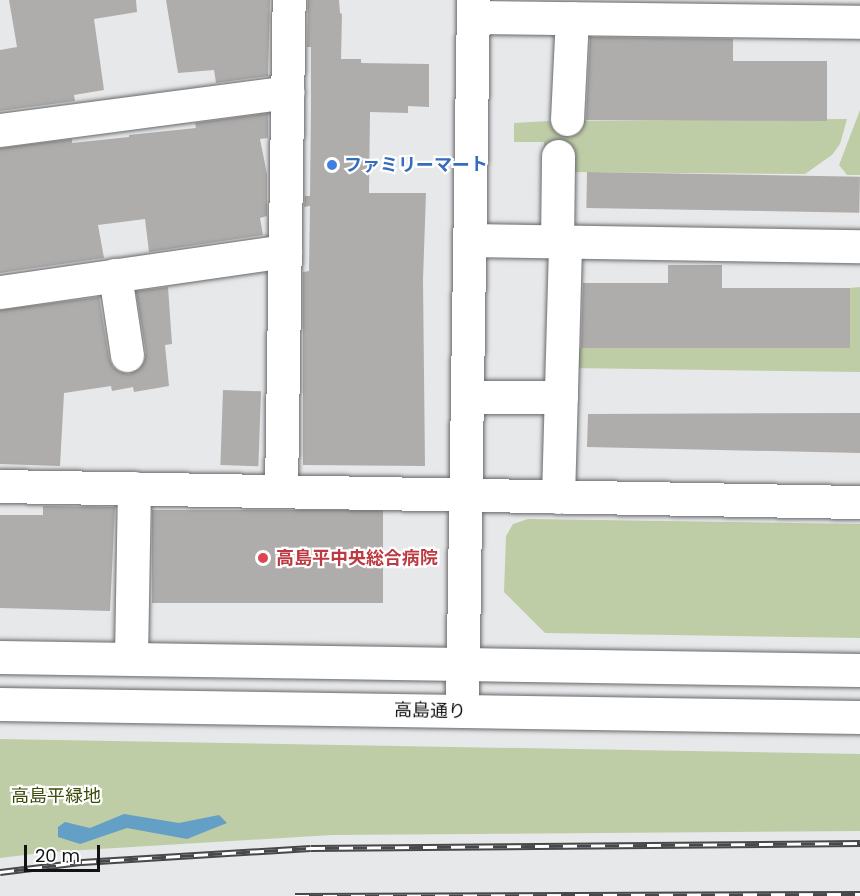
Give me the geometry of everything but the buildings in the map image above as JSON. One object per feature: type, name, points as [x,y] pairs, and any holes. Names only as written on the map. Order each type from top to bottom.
[{"type":"street","points":[[281,490],[289,0]]},
{"type":"street","points":[[462,711],[473,8],[860,22]]},
{"type":"street","points":[[558,12],[567,119]]},
{"type":"street","points":[[0,130],[287,92]]},
{"type":"street","points":[[558,156],[561,242],[561,398],[558,497]]},
{"type":"street","points":[[469,240],[860,246]]},
{"type":"street","points":[[0,292],[285,251]]},
{"type":"street","points":[[115,275],[127,355]]},
{"type":"street","points":[[467,397],[561,398]]},
{"type":"street","points":[[0,486],[860,502]]},
{"type":"street","points":[[131,658],[134,488]]},
{"type":"street","points":[[0,657],[860,670]]},
{"type":"street","name":"高島通り","points":[[0,704],[860,717]]},
{"type":"green space","points":[[860,110],[860,175],[847,175],[839,165]]},
{"type":"green space","points":[[847,119],[840,144],[832,155],[805,174],[570,172],[544,150],[544,142],[514,142],[514,123]]},
{"type":"green space","points":[[860,287],[860,372],[571,368],[570,348],[849,348],[850,288]]},
{"type":"green space","points":[[528,519],[860,524],[860,638],[545,633],[504,592],[506,536],[513,524]]},
{"type":"green space","name":"高島平緑地","points":[[0,739],[860,754],[860,831],[332,835],[50,852],[0,858]]},
{"type":"water","points":[[124,814],[179,823],[219,815],[227,823],[187,839],[127,828],[80,844],[58,837],[58,827],[65,822],[90,828]]},
{"type":"railway","points":[[0,872],[82,862],[311,848],[860,843]]},
{"type":"railway","points":[[295,896],[860,894]]},
{"type":"place","name":"ファミリーマート","points":[[332,165]]},
{"type":"place","name":"高島平中央総合病院","points":[[263,558]]}]
